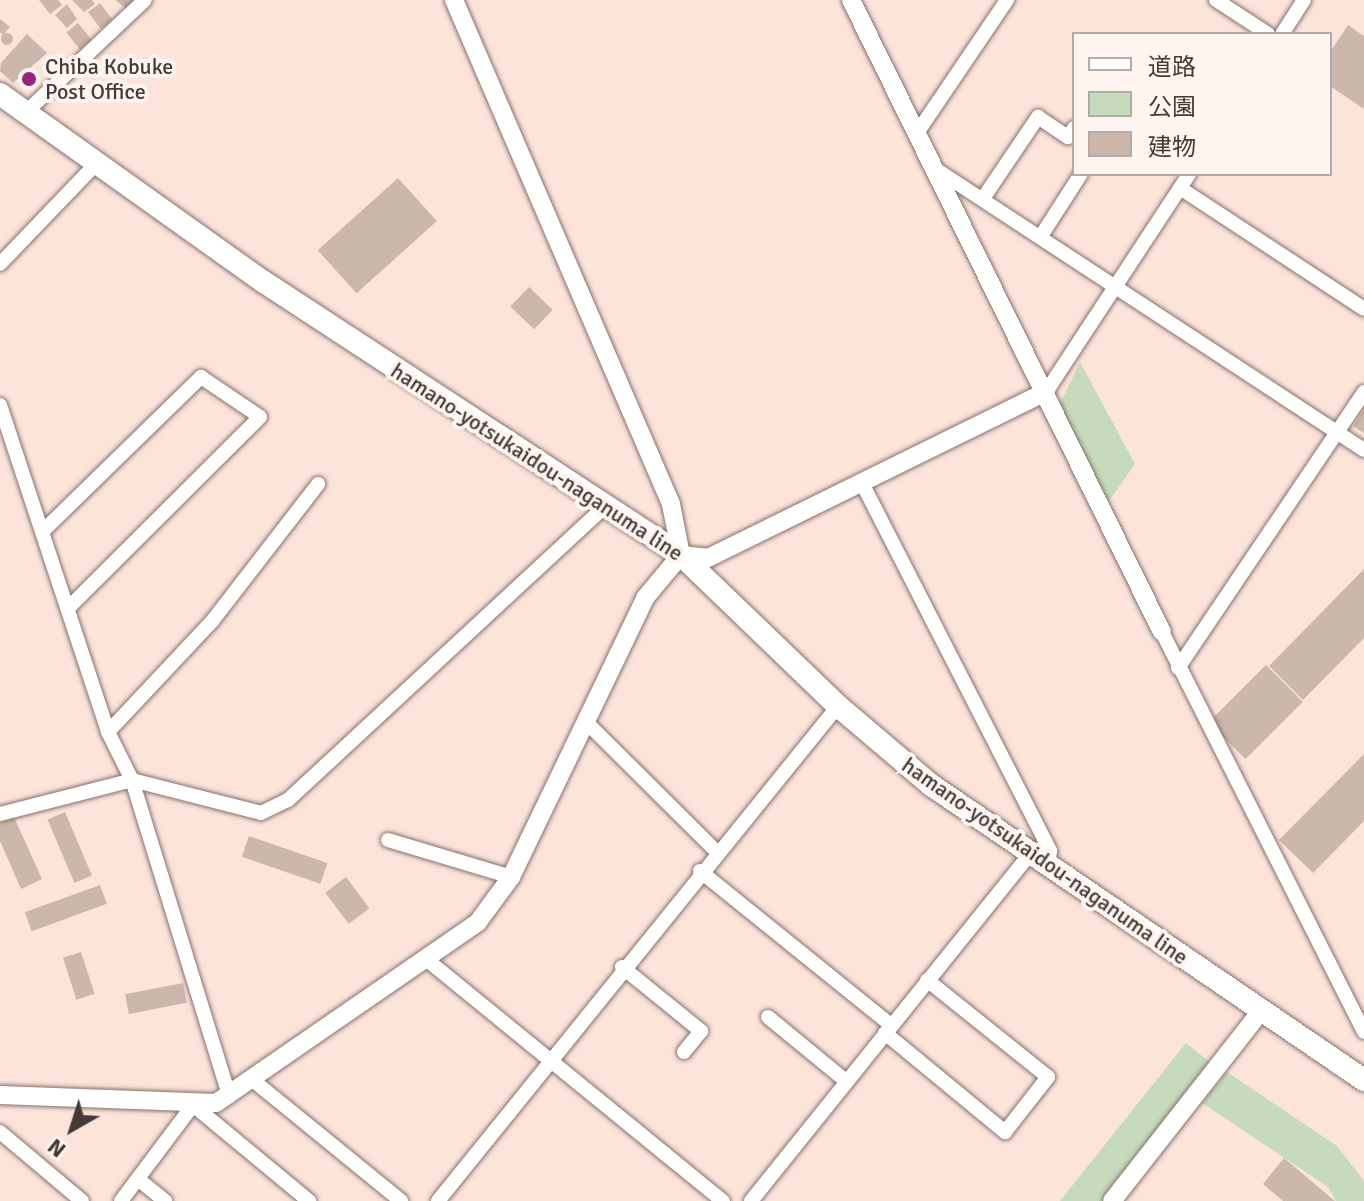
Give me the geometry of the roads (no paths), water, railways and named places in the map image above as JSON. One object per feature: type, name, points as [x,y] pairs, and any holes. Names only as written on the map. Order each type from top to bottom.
[{"type":"main road","name":"hamano-yotsukaidou-naganuma line","points":[[0,94],[264,282],[681,555],[838,706],[931,785],[1364,1080]]},
{"type":"street","points":[[26,112],[145,0]]},
{"type":"street","points":[[454,0],[671,504],[681,555]]},
{"type":"street","points":[[851,0],[1046,392],[1178,668],[1364,1032]]},
{"type":"street","points":[[917,133],[1007,0]]},
{"type":"street","points":[[1216,0],[1265,32]]},
{"type":"street","points":[[1283,32],[1304,0]]},
{"type":"street","points":[[984,197],[1038,117],[1072,135]]},
{"type":"street","points":[[0,264],[97,163]]},
{"type":"street","points":[[934,168],[984,197],[1364,450]]},
{"type":"street","points":[[1041,236],[1080,176]]},
{"type":"street","points":[[681,555],[708,558],[1046,392],[1188,176]]},
{"type":"street","points":[[1180,188],[1364,309]]},
{"type":"street","points":[[43,531],[201,377],[260,417],[68,608]]},
{"type":"street","points":[[1178,668],[1364,392]]},
{"type":"street","points":[[0,405],[108,732],[132,780],[229,1096]]},
{"type":"street","points":[[751,1201],[927,980],[1050,851],[862,483]]},
{"type":"street","points":[[108,732],[213,620],[318,484]]},
{"type":"street","points":[[0,814],[132,780],[261,813],[288,800],[605,506]]},
{"type":"street","points":[[0,1095],[193,1105],[229,1096],[478,922],[511,877],[645,598],[681,555]]},
{"type":"street","points":[[438,1201],[622,967],[838,706]]},
{"type":"street","points":[[586,722],[716,851]]},
{"type":"street","points":[[388,840],[511,877]]},
{"type":"street","points":[[700,871],[1005,1132],[1048,1077],[927,980]]},
{"type":"street","points":[[426,959],[723,1201]]},
{"type":"street","points":[[622,967],[701,1031],[684,1052]]},
{"type":"street","points":[[1112,1201],[1262,1010]]},
{"type":"street","points":[[768,1017],[846,1081]]},
{"type":"street","points":[[254,1081],[401,1201]]},
{"type":"street","points":[[121,1201],[193,1105]]},
{"type":"street","points":[[193,1105],[309,1201]]},
{"type":"street","points":[[0,1132],[82,1201]]},
{"type":"street","points":[[138,1179],[165,1201]]},
{"type":"place","name":"Chiba Kobuke Post Office","points":[[29,79]]}]
